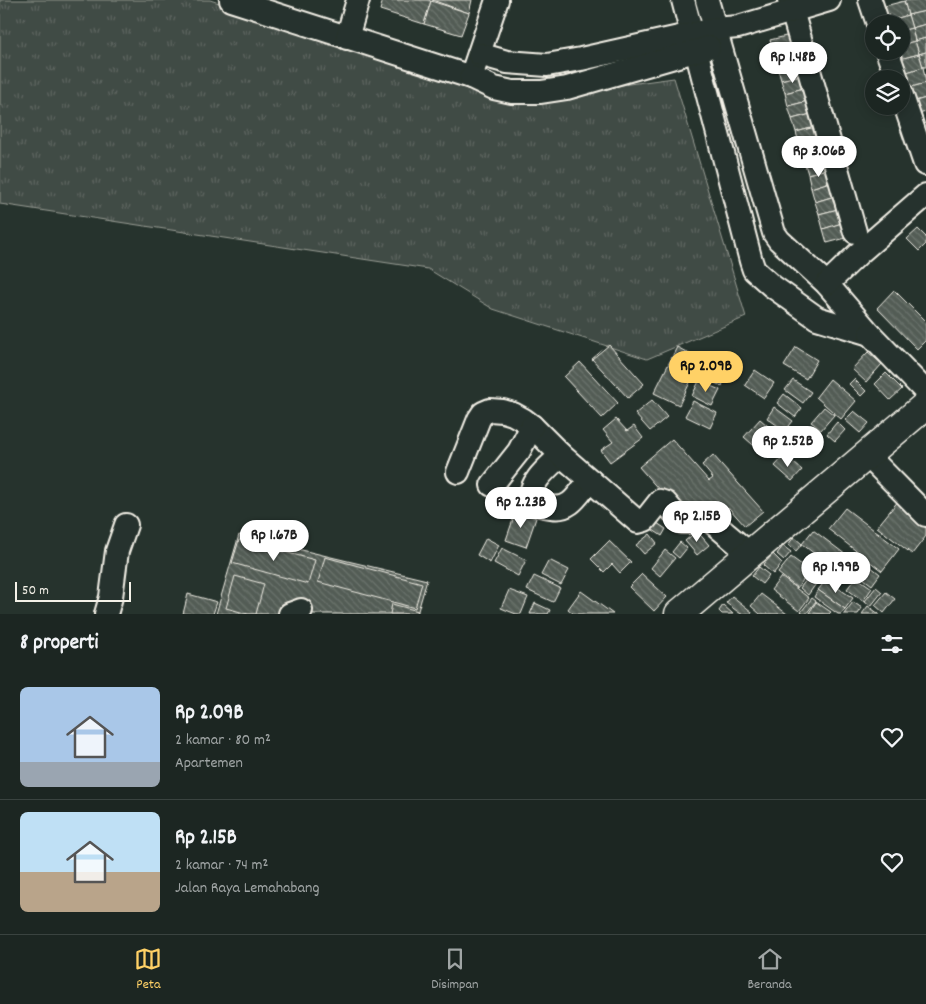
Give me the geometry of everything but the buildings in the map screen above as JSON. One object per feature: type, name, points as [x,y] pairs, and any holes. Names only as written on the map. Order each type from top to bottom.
[{"type":"main road","points":[[679,614],[926,404]]},
{"type":"street","points":[[231,0],[471,78],[494,88],[512,92],[542,92],[567,88],[694,43],[717,36],[730,36],[738,27],[791,5],[829,0]]},
{"type":"street","points":[[347,38],[358,0]]},
{"type":"street","points":[[471,78],[497,0]]},
{"type":"street","points":[[683,0],[754,270],[772,286],[817,318],[870,334]]},
{"type":"street","points":[[707,0],[774,234],[827,284],[870,334],[926,392]]},
{"type":"street","points":[[870,0],[875,15]]},
{"type":"street","points":[[791,5],[855,232]]},
{"type":"street","points":[[479,54],[507,62],[547,65],[694,43]]},
{"type":"street","points":[[909,115],[925,164]]},
{"type":"street","points":[[827,284],[858,254],[926,195]]},
{"type":"street","points":[[458,472],[483,413],[490,410],[503,411],[513,414],[532,426],[561,455],[638,522],[645,520],[660,501],[666,504],[682,522],[704,519],[750,554]]},
{"type":"street","points":[[492,485],[519,452],[532,426]]},
{"type":"street","points":[[561,455],[531,488],[530,498],[537,505],[560,509],[570,504],[590,480]]},
{"type":"street","points":[[867,455],[926,515]]},
{"type":"street","points":[[106,614],[111,597],[117,551],[126,525]]},
{"type":"green space","points":[[0,0],[210,0],[510,100],[674,78],[746,317],[647,359],[493,309],[428,269],[0,204]]}]
